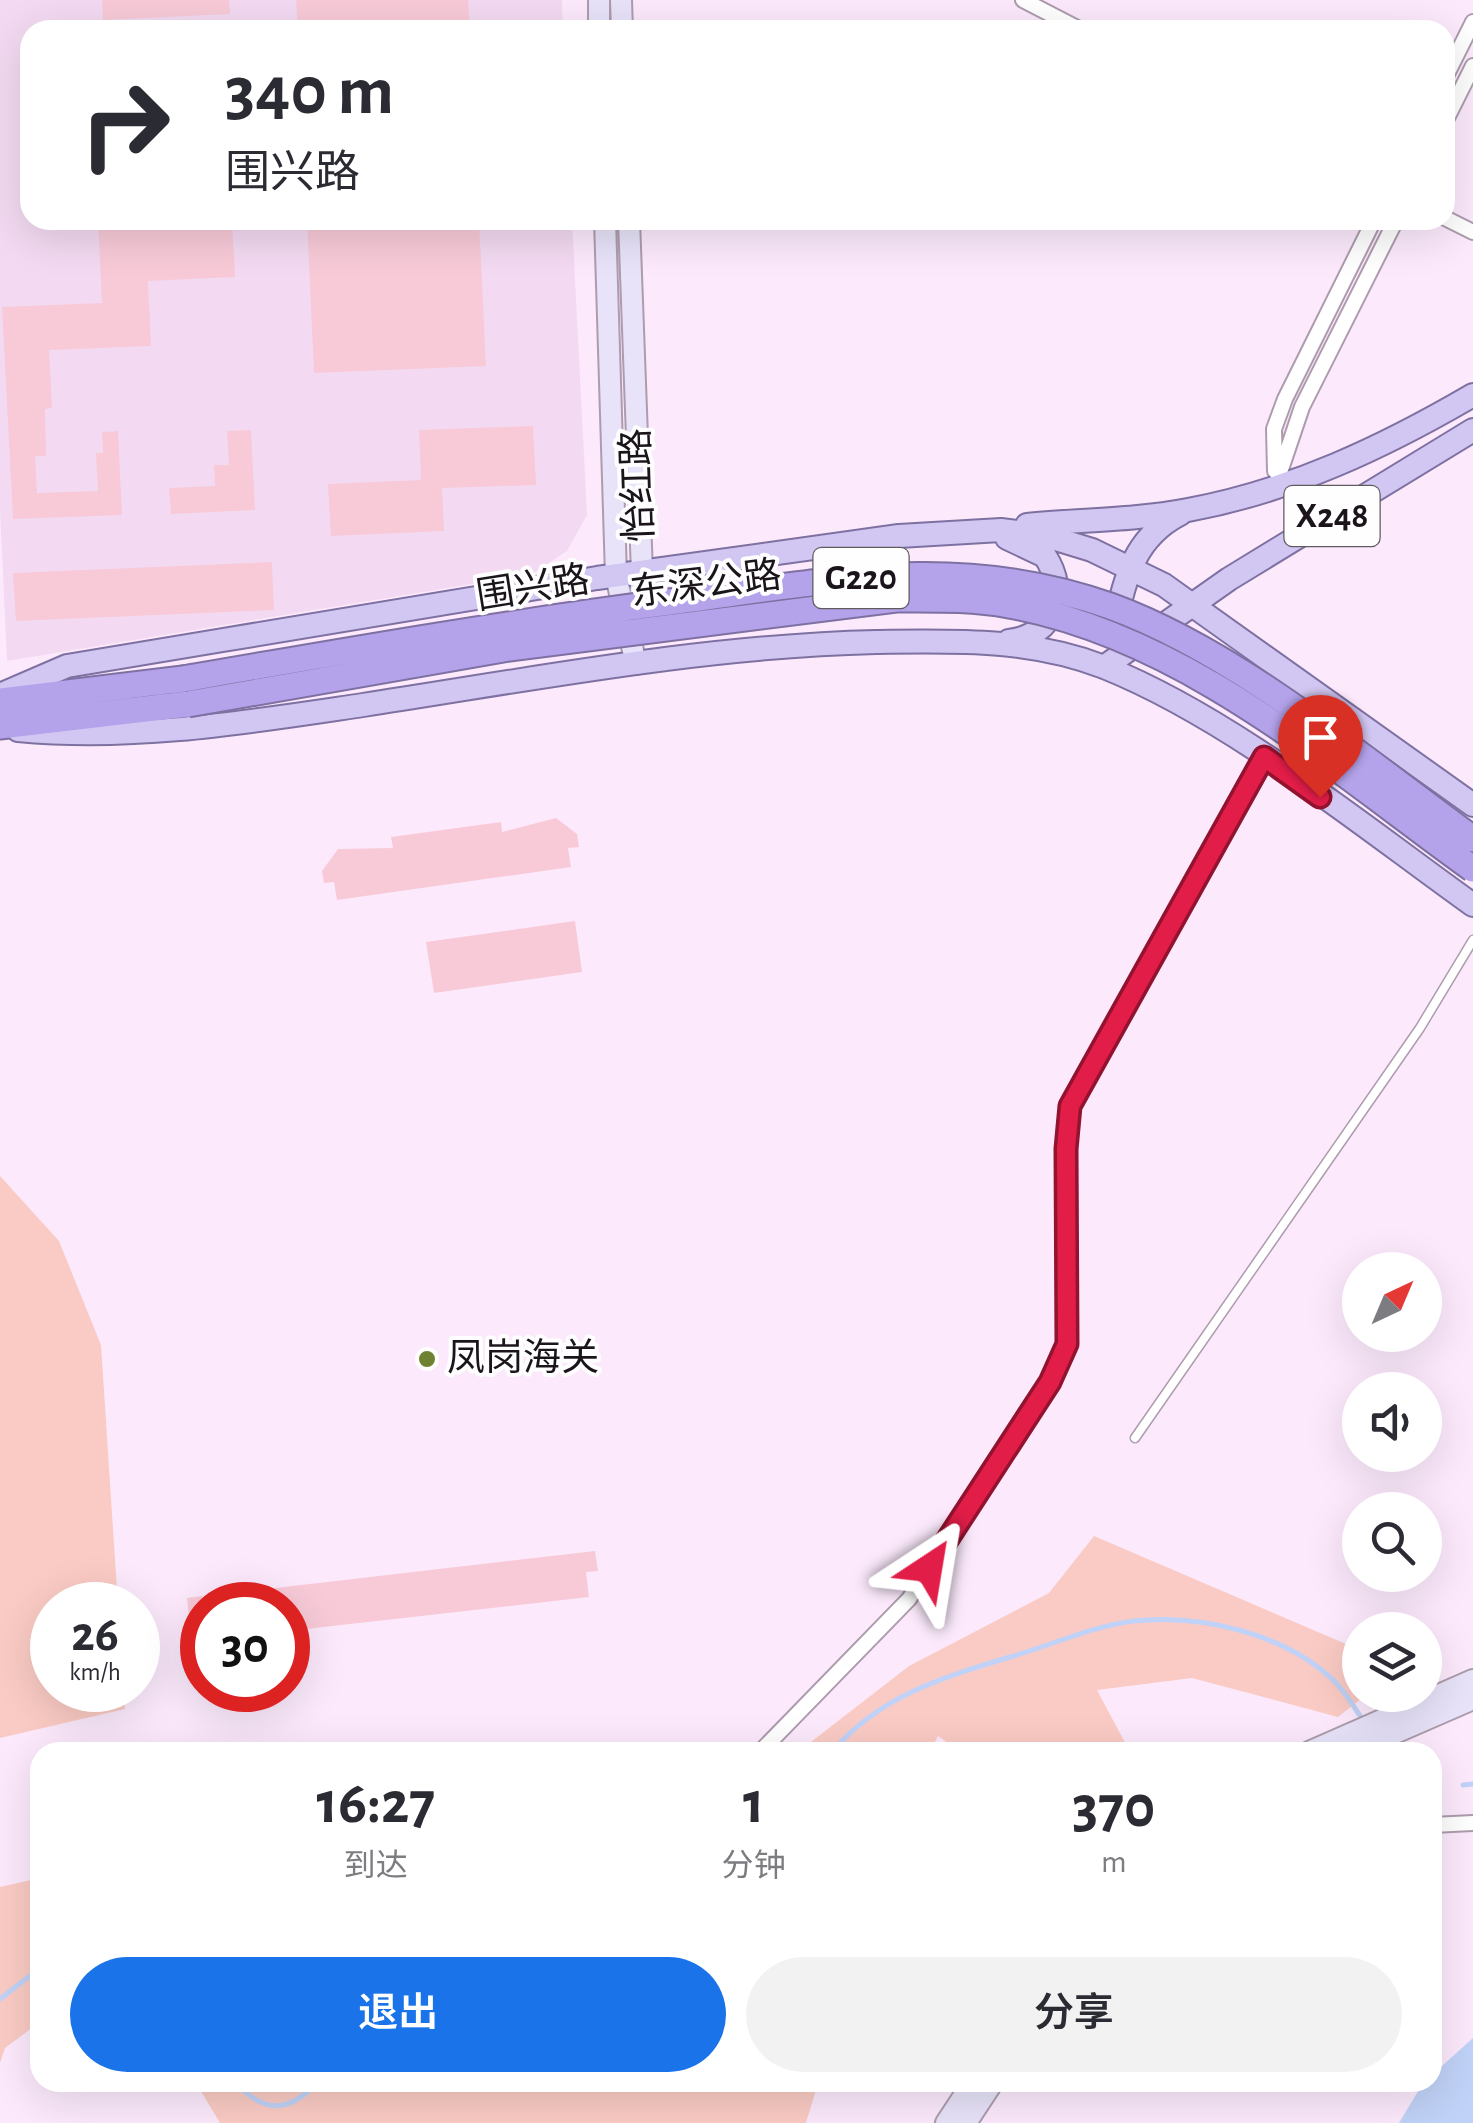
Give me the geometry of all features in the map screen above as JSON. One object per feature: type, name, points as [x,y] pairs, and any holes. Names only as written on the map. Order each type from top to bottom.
[{"type":"highway","name":"东深公路","points":[[0,728],[506,624],[894,574],[996,578],[1112,607],[1168,632],[1286,703],[1473,839]]},
{"type":"highway","name":"东深公路","points":[[0,698],[185,691],[896,599],[1009,604],[1103,630],[1157,654],[1272,724],[1473,870]]},
{"type":"main road","name":"X248","points":[[1104,667],[1129,567],[1152,533],[1188,510],[1346,463],[1473,395]]},
{"type":"main road","name":"X248","points":[[1104,667],[1193,604],[1473,430]]},
{"type":"main road","points":[[954,532],[1188,510]]},
{"type":"main road","name":"围兴路","points":[[0,698],[67,666],[616,576],[899,536],[1001,530],[1043,535],[1092,550],[1193,604],[1473,805]]},
{"type":"main road","points":[[954,532],[1012,539],[1045,556],[1054,570],[1056,606],[1048,622],[1034,634],[999,642]]},
{"type":"main road","points":[[0,728],[64,734],[192,731],[636,664],[806,644],[999,642],[1050,650],[1104,667],[1156,692],[1264,757],[1473,905]]},
{"type":"street","points":[[1023,0],[1062,20]]},
{"type":"street","points":[[1455,58],[1473,22]]},
{"type":"street","points":[[1455,102],[1473,66]]},
{"type":"street","name":"怡红路","points":[[605,230],[616,576],[636,664]]},
{"type":"street","name":"怡红路","points":[[629,230],[642,573],[636,664]]},
{"type":"street","points":[[1275,487],[1274,428],[1284,399],[1369,230]]},
{"type":"street","points":[[1275,487],[1302,407],[1391,230]]},
{"type":"street","points":[[770,1742],[909,1599],[1050,1382],[1067,1344],[1066,1149],[1070,1106],[1264,757]]},
{"type":"street","points":[[1351,1742],[1398,1713],[1473,1680]]},
{"type":"street","points":[[1355,1742],[1473,1700]]},
{"type":"street","points":[[1442,1825],[1473,1822]]},
{"type":"street","points":[[946,2123],[966,2092]]},
{"type":"street","points":[[966,2123],[986,2092]]},
{"type":"lane","points":[[1135,1438],[1420,1028],[1473,940]]},
{"type":"shaded area","points":[[0,0],[562,0],[563,20],[20,20],[20,230],[573,230],[587,515],[567,551],[532,574],[7,661],[0,510]]},
{"type":"shaded area","points":[[0,1176],[59,1241],[101,1345],[116,1582],[30,1582],[30,1712],[112,1712],[0,1738]]},
{"type":"shaded area","points":[[1094,1536],[1342,1642],[1344,1712],[1338,1717],[1192,1678],[1097,1690],[1125,1742],[947,1742],[938,1736],[935,1742],[811,1742],[909,1666],[1049,1593]]},
{"type":"shaded area","points":[[30,1880],[30,2029],[5,2048],[0,2063],[0,1887]]},
{"type":"shaded area","points":[[201,2092],[815,2092],[806,2123],[220,2123]]},
{"type":"water","points":[[1473,2038],[1473,2123],[1399,2123],[1418,2092],[1442,2092],[1442,2066]]},
{"type":"building","points":[[102,0],[229,0],[230,14],[103,20]]},
{"type":"building","points":[[296,0],[468,0],[469,20],[297,20]]},
{"type":"building","points":[[98,230],[233,230],[235,277],[148,281],[151,346],[49,350],[52,408],[45,409],[46,456],[35,456],[37,493],[98,491],[96,453],[103,453],[102,432],[118,431],[122,515],[13,519],[2,307],[102,303]]},
{"type":"building","points":[[307,230],[479,230],[486,366],[314,373]]},
{"type":"building","points":[[533,426],[536,485],[442,488],[444,531],[331,536],[328,484],[421,480],[419,430]]},
{"type":"building","points":[[251,430],[255,510],[171,514],[169,488],[215,486],[214,465],[229,465],[227,431]]},
{"type":"building","points":[[272,562],[274,610],[16,621],[13,573]]},
{"type":"building","points":[[556,818],[577,834],[579,847],[568,848],[571,867],[337,900],[334,882],[324,883],[322,871],[338,849],[393,848],[391,837],[501,822],[502,832]]},
{"type":"building","points":[[575,921],[582,972],[434,993],[426,942]]},
{"type":"building","points":[[595,1551],[598,1571],[586,1572],[589,1597],[310,1629],[310,1584]]},
{"type":"waterway","points":[[841,1742],[870,1716],[936,1682],[1103,1627],[1159,1620],[1240,1630],[1290,1650],[1333,1680],[1365,1723]]},
{"type":"waterway","points":[[1463,1785],[1473,1784]]},
{"type":"waterway","points":[[0,1999],[30,1976]]},
{"type":"waterway","points":[[246,2092],[256,2100],[276,2106],[297,2100],[307,2092]]},
{"type":"place","name":"凤岗海关","points":[[427,1359]]},
{"type":"route","points":[[929,1568],[1050,1382],[1067,1344],[1066,1149],[1070,1106],[1264,757],[1320,797]]}]
